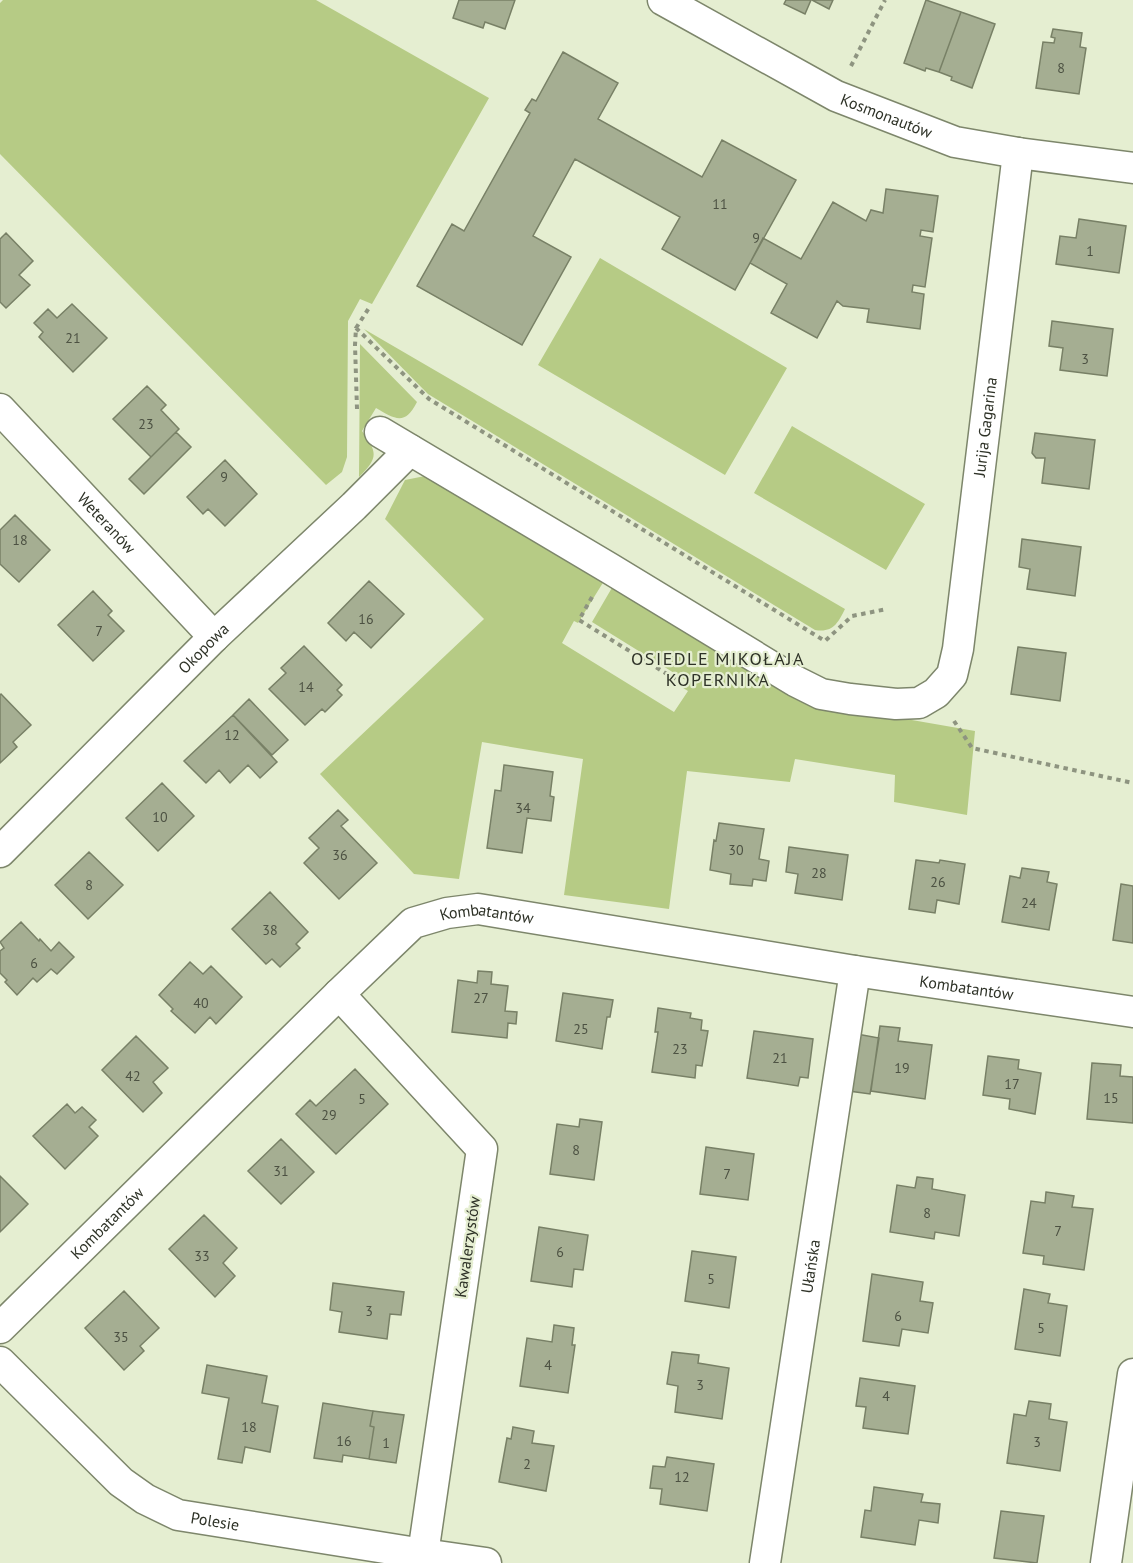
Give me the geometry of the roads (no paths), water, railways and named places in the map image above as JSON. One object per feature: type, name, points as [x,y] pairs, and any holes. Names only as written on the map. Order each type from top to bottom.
[{"type":"street","name":"Kosmonautów","points":[[663,0],[836,96],[955,142],[1133,168]]},
{"type":"street","name":"Jurija Gagarina","points":[[410,450],[795,681],[821,694],[896,704],[919,703],[936,693],[952,675],[958,650],[1018,153]]},
{"type":"street","name":"Weteranów","points":[[0,409],[214,637]]},
{"type":"street","points":[[381,432],[410,450]]},
{"type":"street","name":"Okopowa","points":[[0,852],[214,637],[354,506],[410,450]]},
{"type":"street","name":"Kombatantów","points":[[0,1328],[413,923],[447,913],[478,909],[855,971],[1133,1012]]},
{"type":"street","name":"Ułańska","points":[[765,1563],[855,971]]},
{"type":"street","name":"Kawalerzystów","points":[[339,994],[482,1149],[423,1554]]},
{"type":"street","name":"Polesie","points":[[0,1362],[121,1482],[138,1495],[178,1515],[486,1563]]},
{"type":"street","points":[[1106,1563],[1133,1374]]},
{"type":"district","name":"OSIEDLE MIKOŁAJA KOPERNIKA","points":[[718,669]]}]
